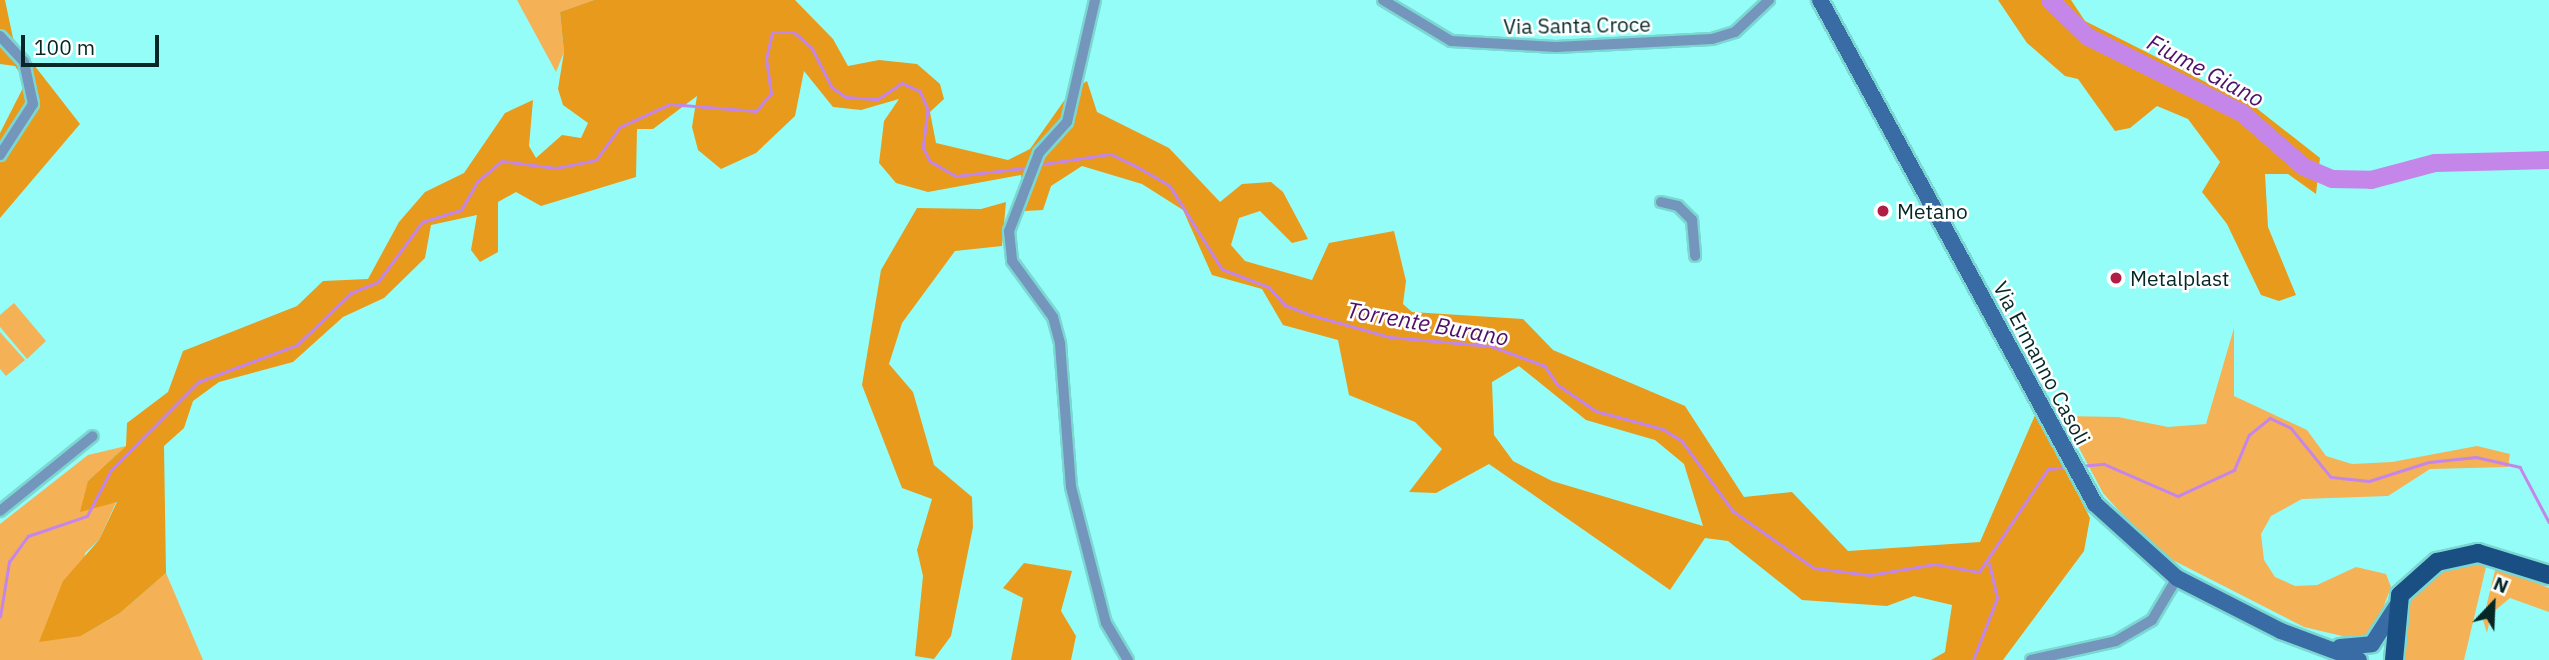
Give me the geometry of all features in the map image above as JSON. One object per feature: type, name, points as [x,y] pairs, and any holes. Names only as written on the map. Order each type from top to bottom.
[{"type":"main road","name":"Via Ermanno Casoli","points":[[1820,0],[2077,476],[2112,523],[2177,578],[2359,660]]},
{"type":"main road","name":"Via Ermanno Casoli","points":[[2327,646],[2372,644],[2419,573],[2454,556],[2478,553],[2507,557],[2549,576]]},
{"type":"main road","points":[[2394,660],[2396,607]]},
{"type":"street","points":[[1095,0],[1068,122],[1039,153],[1013,207],[1012,261],[1053,317],[1071,487],[1100,604],[1128,660]]},
{"type":"street","name":"Via Santa Croce","points":[[1383,0],[1422,27],[1472,45],[1712,39],[1735,32],[1769,0]]},
{"type":"street","points":[[0,36],[24,62],[33,104],[0,155]]},
{"type":"street","points":[[1661,202],[1678,206],[1692,220],[1695,256]]},
{"type":"street","points":[[0,511],[93,436]]},
{"type":"street","points":[[2031,660],[2125,636],[2152,620],[2177,578]]},
{"type":"shaded area","points":[[0,0],[5,0],[13,38],[80,124],[0,218],[0,133],[26,82],[15,66],[0,64]]},
{"type":"shaded area","points":[[517,0],[594,0],[560,12],[564,52],[556,72]]},
{"type":"shaded area","points":[[594,0],[795,0],[833,39],[848,66],[879,60],[917,64],[940,84],[944,99],[930,112],[936,143],[1008,160],[1030,149],[1071,91],[1087,81],[1097,112],[1169,148],[1220,202],[1242,184],[1271,182],[1283,192],[1308,239],[1292,243],[1260,211],[1239,218],[1231,245],[1245,261],[1312,280],[1329,243],[1394,231],[1406,281],[1403,304],[1412,312],[1523,319],[1553,350],[1685,406],[1744,497],[1792,492],[1848,551],[1980,542],[2036,413],[2090,518],[2084,551],[2003,660],[1931,660],[1945,652],[1952,605],[1914,596],[1887,606],[1802,600],[1728,541],[1705,538],[1670,590],[1489,464],[1436,493],[1409,492],[1442,449],[1415,422],[1349,395],[1338,340],[1283,325],[1262,289],[1212,275],[1183,210],[1142,184],[1082,166],[1051,186],[1043,210],[1025,211],[1021,175],[928,192],[896,183],[879,163],[884,121],[899,99],[861,110],[833,107],[804,71],[795,116],[756,153],[721,169],[698,150],[692,127],[697,96],[653,129],[637,129],[636,177],[541,206],[516,192],[498,202],[498,252],[480,262],[471,250],[477,215],[431,225],[425,258],[384,298],[343,317],[293,362],[219,382],[193,401],[184,428],[164,446],[166,573],[120,613],[81,636],[39,642],[63,581],[99,540],[117,502],[80,512],[88,481],[126,446],[127,423],[168,392],[183,351],[297,306],[323,281],[368,279],[399,222],[425,192],[464,173],[505,113],[533,100],[529,146],[536,158],[562,135],[581,138],[588,123],[563,105],[558,89],[564,52],[560,12]],"holes":[[[1519,366],[1586,420],[1655,440],[1684,464],[1703,526],[1552,481],[1513,461],[1494,435],[1492,382]]]},
{"type":"shaded area","points":[[1998,0],[2071,0],[2085,21],[2255,107],[2320,158],[2316,194],[2288,174],[2265,174],[2268,227],[2296,295],[2279,301],[2261,295],[2227,224],[2202,192],[2220,162],[2188,119],[2157,106],[2130,128],[2115,131],[2078,79],[2065,76],[2027,43]]},
{"type":"shaded area","points":[[1006,202],[1002,246],[955,251],[902,323],[889,364],[913,392],[934,465],[972,497],[973,527],[951,636],[934,659],[915,656],[923,576],[917,550],[932,499],[902,488],[862,385],[881,270],[917,208],[981,209]]},
{"type":"shaded area","points":[[14,303],[46,341],[27,359],[0,327],[0,315]]},
{"type":"shaded area","points":[[2234,328],[2234,396],[2307,430],[2326,456],[2352,464],[2392,462],[2477,446],[2510,454],[2508,467],[2430,469],[2388,496],[2302,499],[2271,516],[2261,534],[2264,560],[2275,577],[2295,586],[2317,585],[2356,567],[2386,574],[2391,587],[2374,632],[2355,639],[2304,627],[2155,551],[2103,493],[2062,416],[2118,417],[2168,427],[2206,424]]},
{"type":"shaded area","points":[[0,332],[25,360],[6,376],[0,369]]},
{"type":"shaded area","points":[[126,446],[88,481],[117,500],[99,540],[85,553],[81,636],[120,613],[166,573],[203,660],[0,660],[0,524],[88,455]]},
{"type":"shaded area","points":[[1024,563],[1072,571],[1061,611],[1076,636],[1071,660],[1011,660],[1023,598],[1003,588]]},
{"type":"shaded area","points":[[2487,563],[2464,660],[2401,660],[2407,607],[2417,588],[2457,564]]},
{"type":"shaded area","points":[[2496,566],[2549,588],[2549,612],[2510,598],[2491,614],[2487,633],[2483,620]]},
{"type":"waterway","name":"Fiume Giano","points":[[2050,0],[2088,37],[2242,113],[2304,167],[2332,179],[2371,180],[2435,163],[2549,160]]},
{"type":"waterway","name":"Torrente Burano","points":[[0,617],[9,562],[28,536],[87,516],[111,470],[198,382],[297,345],[351,293],[378,282],[422,222],[461,210],[478,181],[502,161],[556,168],[596,160],[620,127],[670,104],[756,111],[771,94],[766,59],[772,33],[795,33],[812,48],[832,87],[846,97],[878,99],[902,83],[920,91],[928,109],[923,147],[930,161],[956,176],[1031,167]]},
{"type":"waterway","name":"Torrente Burano","points":[[1037,165],[1111,154],[1136,166],[1170,186],[1222,269],[1269,287],[1285,305],[1390,337],[1491,346],[1545,366],[1557,384],[1596,411],[1663,429],[1682,441],[1733,511],[1814,568],[1870,575],[1935,564],[1979,572],[2048,469],[2070,467]]},
{"type":"waterway","name":"Torrente Burano","points":[[2080,466],[2104,464],[2178,496],[2234,470],[2249,435],[2270,418],[2291,428],[2331,477],[2369,481],[2429,462],[2476,457],[2520,467],[2549,522]]},
{"type":"waterway","points":[[1973,660],[1997,598],[1989,564]]},
{"type":"place","name":"Metano","points":[[1883,211]]},
{"type":"place","name":"Metalplast","points":[[2116,278]]}]
